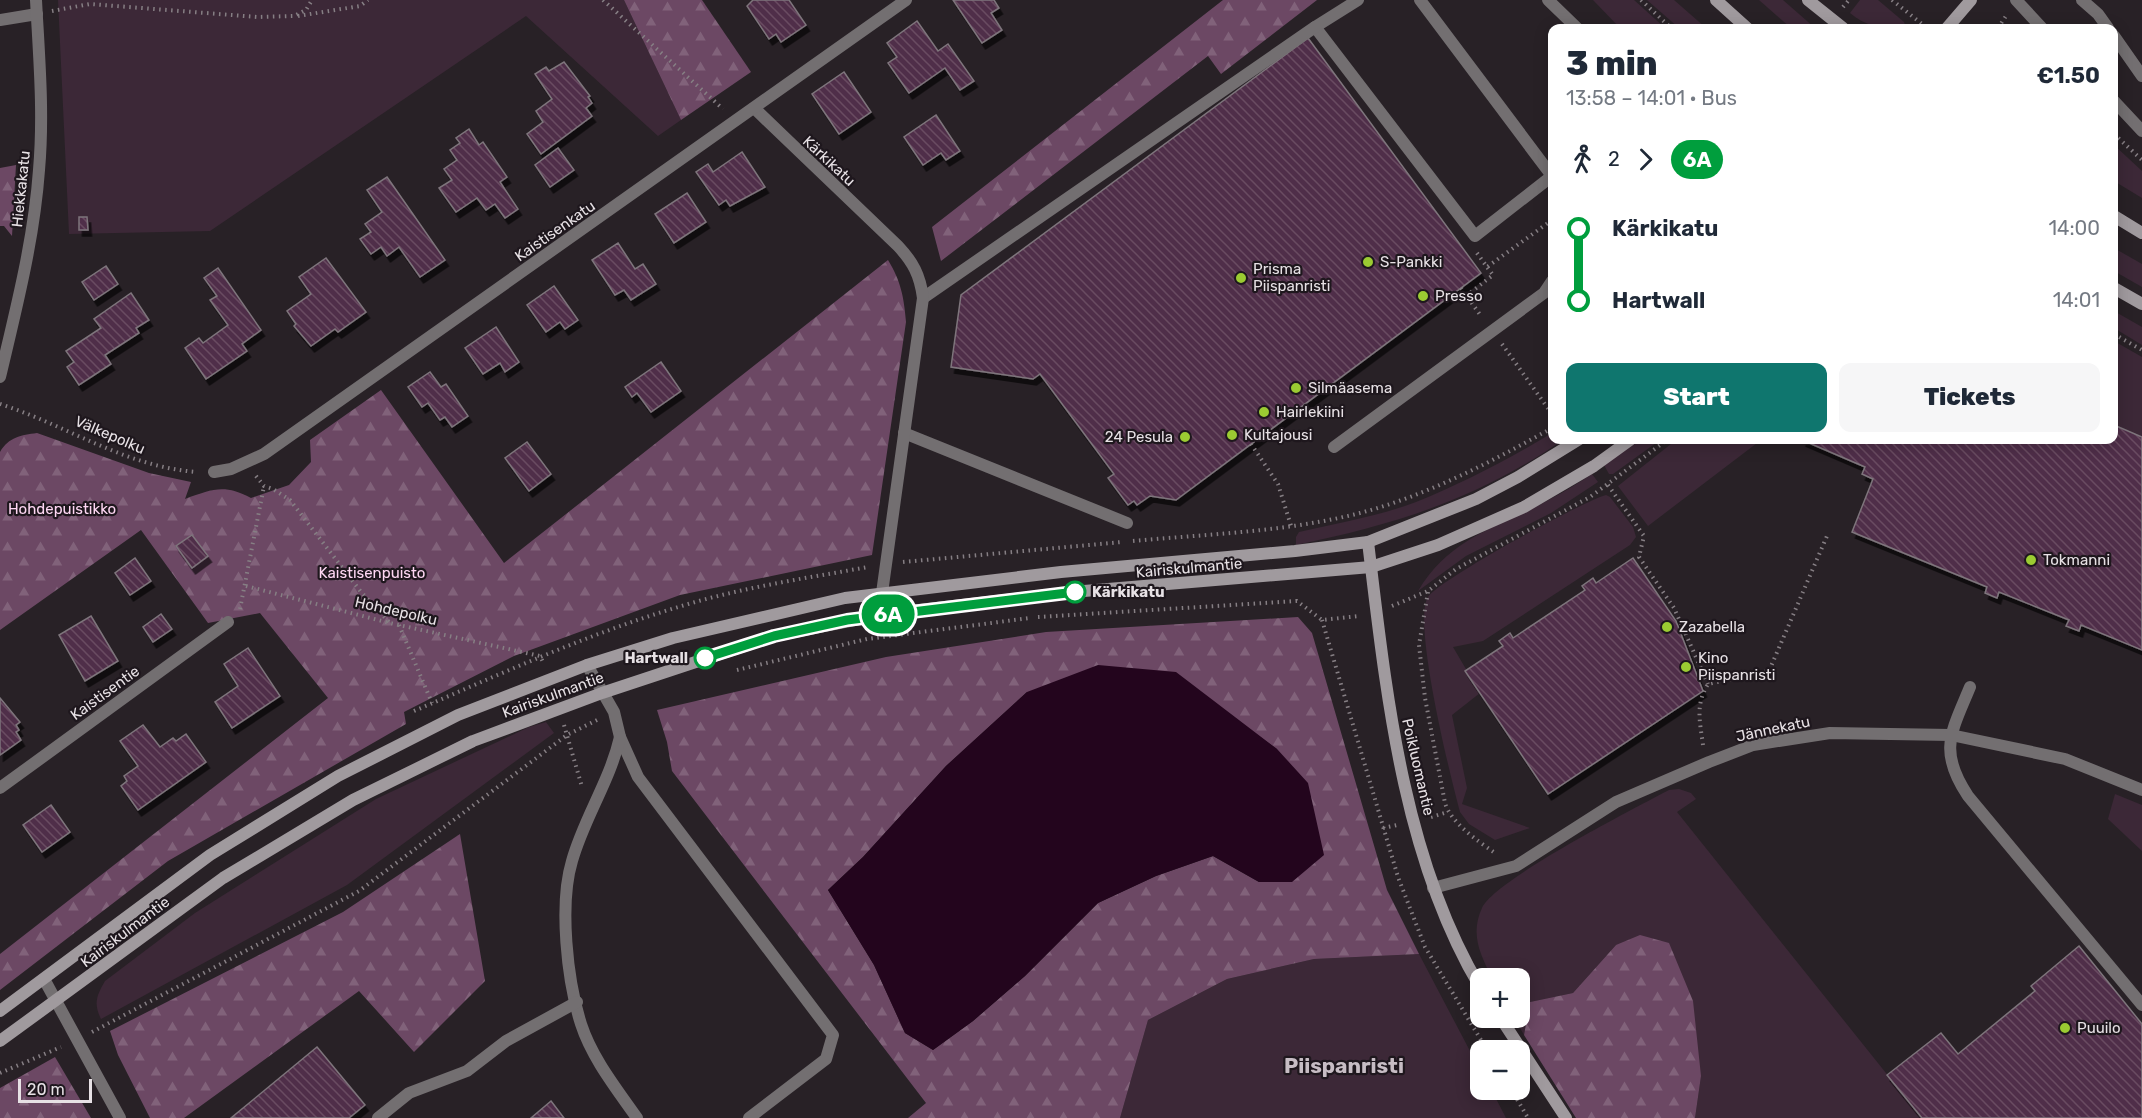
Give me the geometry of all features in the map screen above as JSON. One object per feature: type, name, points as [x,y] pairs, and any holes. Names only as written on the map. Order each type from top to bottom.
[{"type":"street","name":"Hiekkakatu","points":[[0,377],[29,254],[39,170],[42,98],[36,0]]},
{"type":"street","name":"Kaistisenkatu","points":[[214,472],[231,470],[264,454],[737,122],[906,0]]},
{"type":"street","points":[[923,298],[1315,27],[1358,0]]},
{"type":"street","points":[[1420,0],[1548,171]]},
{"type":"street","points":[[1548,0],[1573,24]]},
{"type":"street","points":[[1716,0],[1743,24]]},
{"type":"street","points":[[1808,0],[1838,24]]},
{"type":"street","points":[[1950,24],[1971,0]]},
{"type":"street","points":[[2016,0],[2038,24]]},
{"type":"street","points":[[2082,0],[2105,24]]},
{"type":"street","points":[[0,20],[37,14]]},
{"type":"street","points":[[1315,27],[1475,236],[1548,179]]},
{"type":"street","points":[[2118,42],[2142,76]]},
{"type":"street","points":[[2118,105],[2142,131]]},
{"type":"street","name":"Kärkikatu","points":[[754,108],[908,257],[916,268],[923,298],[882,593],[885,614]]},
{"type":"street","points":[[2118,218],[2142,233]]},
{"type":"street","points":[[1334,447],[1544,293],[1548,287]]},
{"type":"street","points":[[2118,290],[2142,304]]},
{"type":"street","points":[[904,433],[1127,523]]},
{"type":"street","name":"Kairiskulmantie","points":[[0,1011],[210,855],[338,776],[458,715],[587,665],[673,638],[845,598],[1368,542],[1476,499],[1572,444]]},
{"type":"street","name":"Kairiskulmantie","points":[[0,1041],[223,878],[353,800],[473,741],[558,709],[774,636],[885,614],[1084,591],[1371,567],[1438,545],[1524,507],[1594,466],[1624,444]]},
{"type":"street","name":"Poikluomantie","points":[[1368,542],[1374,614],[1396,747],[1433,888],[1471,968]]},
{"type":"street","name":"Kaistisentie","points":[[0,788],[228,622]]},
{"type":"street","points":[[587,665],[614,712],[620,737],[639,777],[833,1035],[826,1059],[749,1118]]},
{"type":"street","points":[[1970,687],[1951,735],[1952,768],[1968,796],[2142,1005]]},
{"type":"street","name":"Jännekatu","points":[[1433,888],[1516,866],[1616,802],[1754,746],[1830,733],[1951,735],[2065,759],[2142,790]]},
{"type":"street","points":[[620,737],[616,756],[572,860],[566,896],[570,966],[581,1024],[600,1064],[637,1118]]},
{"type":"street","points":[[44,979],[120,1118]]},
{"type":"street","points":[[378,1118],[410,1093],[467,1071],[506,1041],[577,1002]]},
{"type":"street","points":[[1507,1028],[1566,1118]]},
{"type":"path","points":[[294,16],[306,10],[312,0]]},
{"type":"path","points":[[37,14],[90,4],[257,17],[294,16],[360,6],[369,0]]},
{"type":"path","points":[[603,0],[737,122]]},
{"type":"path","points":[[1641,0],[1667,24]]},
{"type":"path","points":[[1892,0],[1922,24]]},
{"type":"path","points":[[2118,138],[2142,160]]},
{"type":"path","points":[[1487,267],[1548,223]]},
{"type":"path","points":[[1466,296],[1493,275],[1473,248]]},
{"type":"path","points":[[1461,288],[1548,408]]},
{"type":"path","points":[[2118,336],[2142,350]]},
{"type":"path","name":"Välkepolku","points":[[0,404],[51,422],[140,462],[179,470],[214,472]]},
{"type":"path","points":[[1251,444],[1278,484]]},
{"type":"path","points":[[1322,620],[1374,614],[1428,591],[1456,569],[1608,486],[1662,444]]},
{"type":"path","points":[[247,463],[264,486],[290,500],[361,592],[390,623]]},
{"type":"path","name":"Hohdepolku","points":[[264,486],[246,586],[390,623],[540,656],[550,680]]},
{"type":"path","points":[[1608,486],[1644,536],[1640,557],[1674,608],[1708,684],[1698,706],[1703,746]]},
{"type":"path","points":[[1708,684],[1769,671],[1827,536]]},
{"type":"path","points":[[1428,591],[1419,645],[1425,698],[1448,812],[1481,844],[1516,866]]},
{"type":"path","points":[[732,671],[867,639],[1039,617],[1297,601],[1322,620],[1398,877],[1425,947],[1481,1040]]},
{"type":"path","points":[[398,624],[432,703]]},
{"type":"path","points":[[558,709],[591,816]]},
{"type":"path","points":[[0,1073],[78,1040],[359,891],[567,735],[614,712]]},
{"type":"path","points":[[1517,1100],[1528,1118]]},
{"type":"shaded area","points":[[58,0],[624,0],[681,120],[658,136],[526,16],[210,231],[69,234]]},
{"type":"shaded area","points":[[1593,0],[1634,0],[1661,24],[1616,24]]},
{"type":"shaded area","points":[[1647,0],[1674,0],[1701,24],[1674,24]]},
{"type":"shaded area","points":[[1759,0],[1783,0],[1810,24],[1786,24]]},
{"type":"shaded area","points":[[1860,0],[1878,0],[1905,24],[1870,24],[1850,13]]},
{"type":"shaded area","points":[[2118,149],[2142,171],[2142,198],[2118,183]]},
{"type":"shaded area","points":[[2118,250],[2142,264],[2142,287],[2118,273]]},
{"type":"shaded area","points":[[2118,313],[2142,327],[2142,345],[2118,330]]},
{"type":"shaded area","points":[[2118,343],[2142,357],[2142,437],[2118,427]]},
{"type":"shaded area","points":[[1548,435],[1548,444],[1557,444],[1499,478],[1435,507],[1368,528],[1296,545],[1299,532],[1373,515],[1416,502],[1519,452]]},
{"type":"shaded area","points":[[1633,444],[1654,444],[1613,474],[1609,474],[1604,465]]},
{"type":"shaded area","points":[[1671,444],[1756,444],[1648,526],[1618,486]]},
{"type":"shaded area","points":[[1592,474],[1598,482],[1551,513],[1466,556],[1418,591],[1431,572],[1461,545]]},
{"type":"shaded area","points":[[1606,495],[1633,527],[1636,537],[1630,545],[1483,641],[1453,647],[1480,693],[1452,715],[1467,788],[1462,804],[1530,828],[1495,840],[1469,824],[1460,812],[1429,667],[1424,612],[1428,597],[1457,575],[1512,542]]},
{"type":"shaded area","points":[[1098,665],[1176,672],[1277,749],[1308,783],[1324,855],[1292,882],[1259,882],[1213,856],[1156,876],[1098,903],[1025,976],[973,1021],[933,1050],[905,1033],[874,965],[828,890],[863,857],[946,766],[1027,692]]},
{"type":"shaded area","points":[[546,722],[554,733],[347,885],[101,1019],[97,999],[105,981],[195,913],[376,799],[529,727]]},
{"type":"shaded area","points":[[1679,789],[1691,793],[1696,799],[1677,812],[1922,1118],[1695,1118],[1701,1076],[1616,945],[1573,993],[1530,1002],[1530,968],[1487,968],[1480,952],[1477,927],[1482,908],[1492,896],[1537,863],[1567,845],[1669,790]]},
{"type":"shaded area","points":[[2115,794],[2142,805],[2142,851],[2108,819]]},
{"type":"shaded area","points":[[1419,954],[1470,1051],[1470,1100],[1497,1100],[1506,1118],[1120,1118],[1148,1020],[1227,979],[1314,959]]},
{"type":"green space","points":[[624,0],[702,0],[751,72],[681,120]]},
{"type":"green space","points":[[1223,0],[1317,0],[1221,74],[1208,56],[941,261],[932,227]]},
{"type":"green space","points":[[16,165],[12,236],[4,226],[0,226],[0,168]]},
{"type":"green space","name":"Kaistisenpuisto","points":[[888,260],[901,290],[906,322],[872,555],[680,595],[514,656],[404,712],[406,724],[168,861],[0,990],[0,954],[328,698],[260,613],[208,623],[141,530],[0,630],[0,452],[7,443],[21,436],[37,433],[149,473],[191,482],[185,499],[218,490],[233,491],[251,498],[289,485],[311,462],[310,440],[381,390],[504,563]]},
{"type":"green space","points":[[1298,617],[1312,633],[1387,890],[1419,954],[1314,959],[1227,979],[1148,1020],[1120,1118],[908,1118],[926,1103],[672,771],[667,742],[657,710],[886,657],[1046,632]],"holes":[[[1027,692],[1228,714],[1277,749],[1292,882],[1259,882],[1213,856],[1156,876],[1098,903],[1025,976],[973,1021],[933,1050],[905,1033],[874,965],[828,890],[863,857],[946,766]]]},
{"type":"green space","points":[[460,834],[485,981],[414,1052],[359,991],[184,1118],[150,1118],[118,1055],[110,1031],[343,912]]},
{"type":"green space","points":[[1640,935],[1669,943],[1693,1001],[1701,1076],[1695,1118],[1576,1118],[1530,1045],[1530,1040],[1527,1040],[1524,1035],[1525,1028],[1530,1028],[1530,1002],[1573,993],[1616,945]]},
{"type":"green space","points":[[55,1057],[91,1118],[0,1118],[0,1088]]},
{"type":"building","points":[[753,0],[789,0],[806,25],[781,42],[776,34],[769,39],[747,6]]},
{"type":"building","points":[[953,0],[994,0],[999,8],[991,13],[1002,30],[982,43]]},
{"type":"building","points":[[917,21],[938,51],[948,44],[974,81],[960,90],[945,68],[909,93],[888,63],[897,57],[887,43]]},
{"type":"building","points":[[1308,38],[1481,273],[1176,500],[1150,496],[1137,505],[1134,501],[1128,505],[1108,478],[1114,474],[1040,374],[1033,379],[951,367],[961,295]]},
{"type":"building","points":[[564,62],[590,96],[588,97],[592,103],[586,108],[592,116],[541,154],[527,134],[543,122],[536,111],[552,99],[535,74],[546,67],[549,71]]},
{"type":"building","points":[[844,72],[871,112],[839,134],[812,94]]},
{"type":"building","points":[[936,115],[960,151],[946,160],[941,153],[923,165],[904,137]]},
{"type":"building","points":[[469,129],[479,145],[483,142],[507,177],[500,182],[518,209],[505,218],[495,204],[486,210],[477,198],[456,212],[439,188],[452,180],[444,169],[457,160],[450,150],[460,143],[456,138]]},
{"type":"building","points":[[558,148],[574,170],[550,187],[535,165]]},
{"type":"building","points":[[742,152],[765,187],[730,206],[726,200],[719,205],[696,172],[708,164],[713,172]]},
{"type":"building","points":[[387,177],[445,260],[420,277],[399,247],[387,256],[381,247],[371,254],[360,239],[371,232],[365,224],[382,212],[367,190]]},
{"type":"building","points":[[687,193],[706,222],[674,243],[655,214]]},
{"type":"building","points":[[79,217],[87,217],[88,230],[79,230]]},
{"type":"building","points":[[618,243],[635,269],[643,264],[656,284],[631,300],[624,290],[615,295],[592,260]]},
{"type":"building","points":[[326,258],[366,312],[338,332],[335,329],[311,346],[294,326],[296,324],[287,311],[311,294],[299,277]]},
{"type":"building","points":[[106,266],[118,284],[94,300],[82,282]]},
{"type":"building","points":[[218,268],[261,330],[242,344],[247,351],[206,379],[185,348],[199,338],[203,343],[228,325],[210,300],[217,296],[204,278]]},
{"type":"building","points":[[554,286],[578,320],[565,329],[560,322],[546,332],[527,305]]},
{"type":"building","points":[[131,293],[149,320],[136,328],[139,333],[105,355],[111,364],[79,385],[67,367],[74,362],[66,351],[101,328],[94,319]]},
{"type":"building","points":[[496,327],[519,362],[505,372],[500,363],[483,374],[465,348]]},
{"type":"building","points":[[661,362],[681,391],[651,412],[637,393],[632,397],[625,387]]},
{"type":"building","points":[[430,372],[441,387],[446,384],[468,416],[452,427],[445,417],[440,420],[428,403],[422,407],[408,387]]},
{"type":"building","name":"Tokmanni","points":[[2118,427],[2142,437],[2142,650],[2081,625],[2079,631],[2066,626],[2069,620],[1999,592],[1997,598],[1985,593],[1987,587],[1852,532],[1873,479],[1862,474],[1865,467],[1811,444],[2118,444]]},
{"type":"building","points":[[527,442],[551,474],[529,491],[505,458]]},
{"type":"building","points":[[192,535],[208,556],[192,568],[176,546]]},
{"type":"building","points":[[135,558],[151,581],[130,595],[115,573]]},
{"type":"building","points":[[1633,558],[1676,621],[1703,691],[1548,794],[1465,671],[1503,646],[1499,641],[1510,633],[1513,638],[1585,590],[1582,586],[1593,578],[1596,583]]},
{"type":"building","points":[[161,614],[172,629],[153,642],[143,627]]},
{"type":"building","points":[[91,616],[118,661],[85,681],[59,635]]},
{"type":"building","points":[[248,648],[280,696],[232,728],[215,702],[238,686],[224,664]]},
{"type":"building","points":[[0,698],[20,722],[16,725],[19,730],[16,732],[21,740],[0,755]]},
{"type":"building","points":[[143,725],[160,747],[173,738],[176,741],[186,734],[206,762],[138,810],[121,786],[127,781],[124,776],[138,766],[120,741]]},
{"type":"building","points":[[51,805],[70,832],[42,852],[23,825]]},
{"type":"building","name":"Puuilo","points":[[2079,946],[2142,1024],[2142,1118],[1922,1118],[1887,1075],[1941,1033],[1958,1054],[2035,991],[2031,986]]},
{"type":"building","points":[[317,1047],[365,1105],[349,1118],[231,1118]]},
{"type":"building","points":[[551,1101],[564,1118],[531,1118]]},
{"type":"bus line","name":"6A","points":[[705,658],[774,636],[847,620],[1075,592]]},
{"type":"place","name":"S-Pankki","points":[[1368,262]]},
{"type":"place","name":"Prisma Piispanristi","points":[[1241,278]]},
{"type":"place","name":"Presso","points":[[1423,296]]},
{"type":"place","name":"Silmäasema","points":[[1296,388]]},
{"type":"place","name":"Hairlekiini","points":[[1264,412]]},
{"type":"place","name":"Kultajousi","points":[[1232,435]]},
{"type":"place","name":"24 Pesula","points":[[1185,437]]},
{"type":"place","name":"Tokmanni","points":[[2031,560]]},
{"type":"place","name":"Kärkikatu","points":[[1075,592]]},
{"type":"place","name":"Zazabella","points":[[1667,627]]},
{"type":"place","name":"Hartwall","points":[[705,658]]},
{"type":"place","name":"Kino Piispanristi","points":[[1686,667]]},
{"type":"place","name":"Puuilo","points":[[2065,1028]]},
{"type":"district","name":"Piispanristi","points":[[1344,1066]]},
{"type":"park label","name":"Hohdepuistikko","points":[[62,509]]}]
